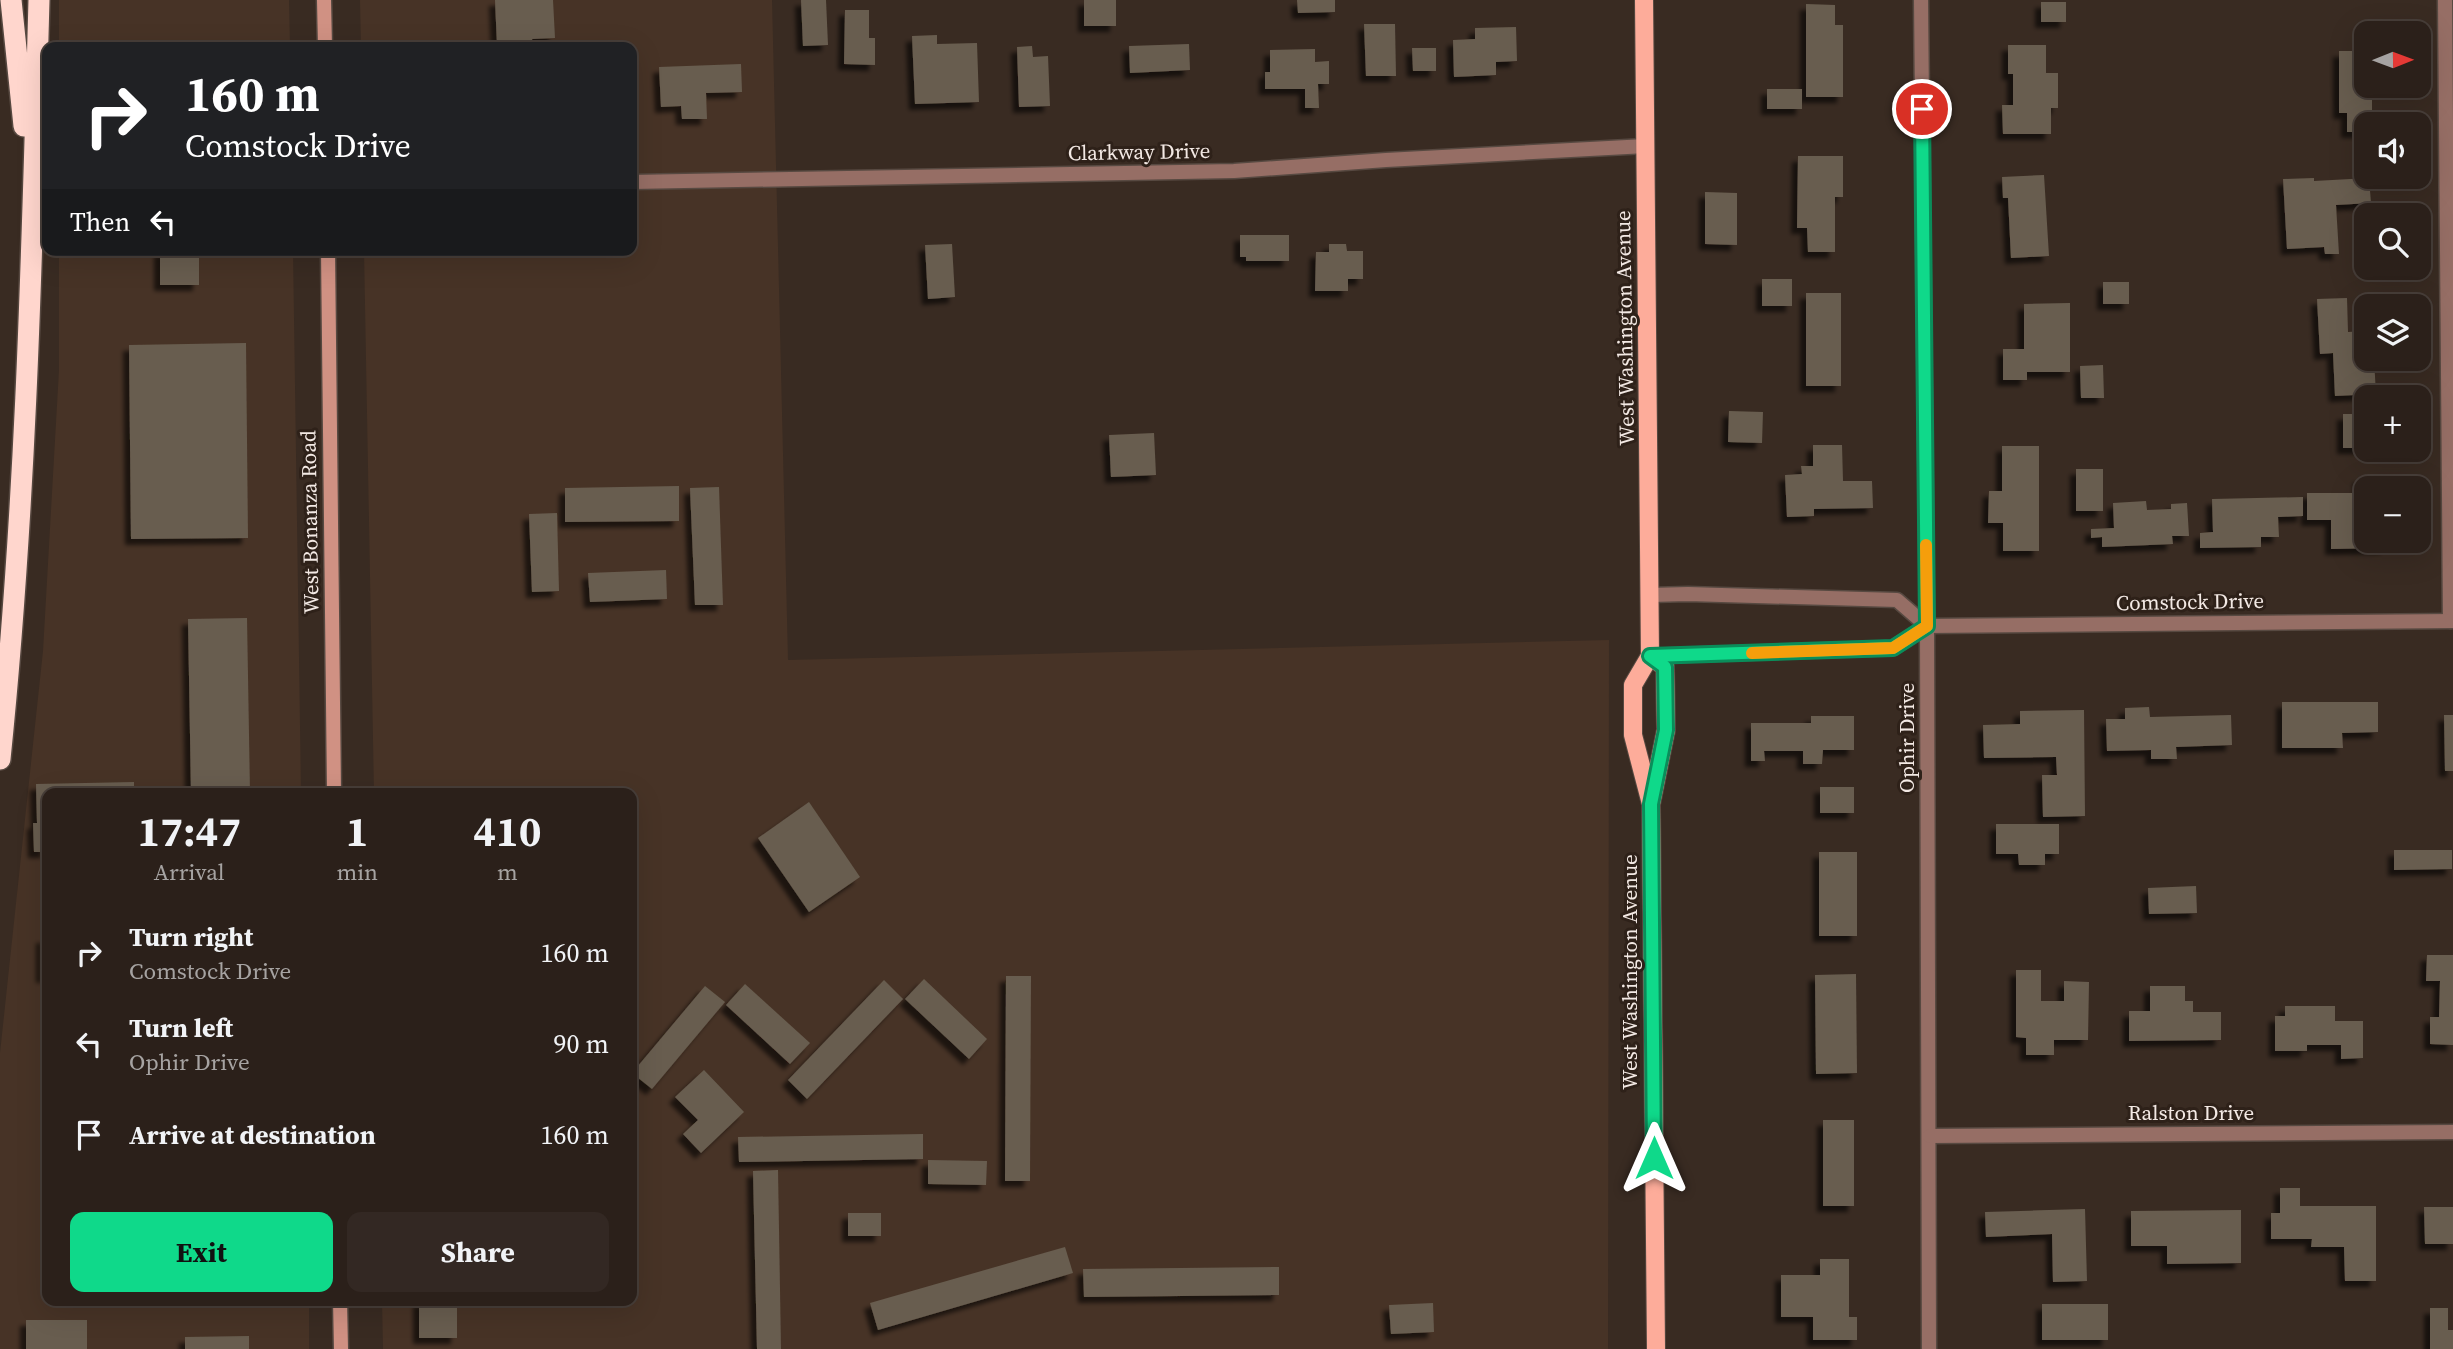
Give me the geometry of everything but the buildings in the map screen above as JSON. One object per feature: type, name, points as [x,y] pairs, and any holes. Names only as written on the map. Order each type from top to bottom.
[{"type":"highway","points":[[12,0],[33,212]]},
{"type":"highway","points":[[0,759],[25,440],[39,0]]},
{"type":"main road","points":[[324,0],[325,42]]},
{"type":"main road","name":"West Washington Avenue","points":[[1644,0],[1650,656],[1633,685],[1633,735],[1651,804]]},
{"type":"main road","name":"West Bonanza Road","points":[[328,256],[334,788]]},
{"type":"main road","name":"West Washington Avenue","points":[[1650,656],[1665,667],[1666,695],[1666,730],[1651,804],[1656,1349]]},
{"type":"main road","points":[[340,1306],[341,1349]]},
{"type":"street","name":"Ophir Drive","points":[[1921,0],[1927,626],[1929,1349]]},
{"type":"street","points":[[2445,0],[2451,621]]},
{"type":"street","name":"Clarkway Drive","points":[[637,183],[1234,172],[1386,160],[1646,146]]},
{"type":"street","points":[[1650,595],[1897,600],[1927,626],[1893,648],[1650,656]]},
{"type":"street","name":"Comstock Drive","points":[[1927,626],[2451,621]]},
{"type":"street","name":"Ralston Drive","points":[[1930,1136],[2453,1132]]},
{"type":"shaded area","points":[[59,0],[289,0],[290,42],[59,42]]},
{"type":"shaded area","points":[[360,0],[772,0],[788,660],[1609,640],[1608,1349],[383,1349],[382,1306],[637,1306],[637,788],[374,788],[364,256],[637,256],[637,42],[361,42]]},
{"type":"shaded area","points":[[59,256],[293,256],[301,788],[42,788],[42,1306],[309,1306],[309,1349],[0,1349],[0,1053],[43,651],[59,370]]},
{"type":"slow traffic","points":[[1752,653],[1893,648],[1927,626],[1926,545]]},
{"type":"route","points":[[1654,1158],[1651,804],[1666,730],[1666,695],[1665,667],[1650,656],[1893,648],[1927,626],[1922,109]]}]
